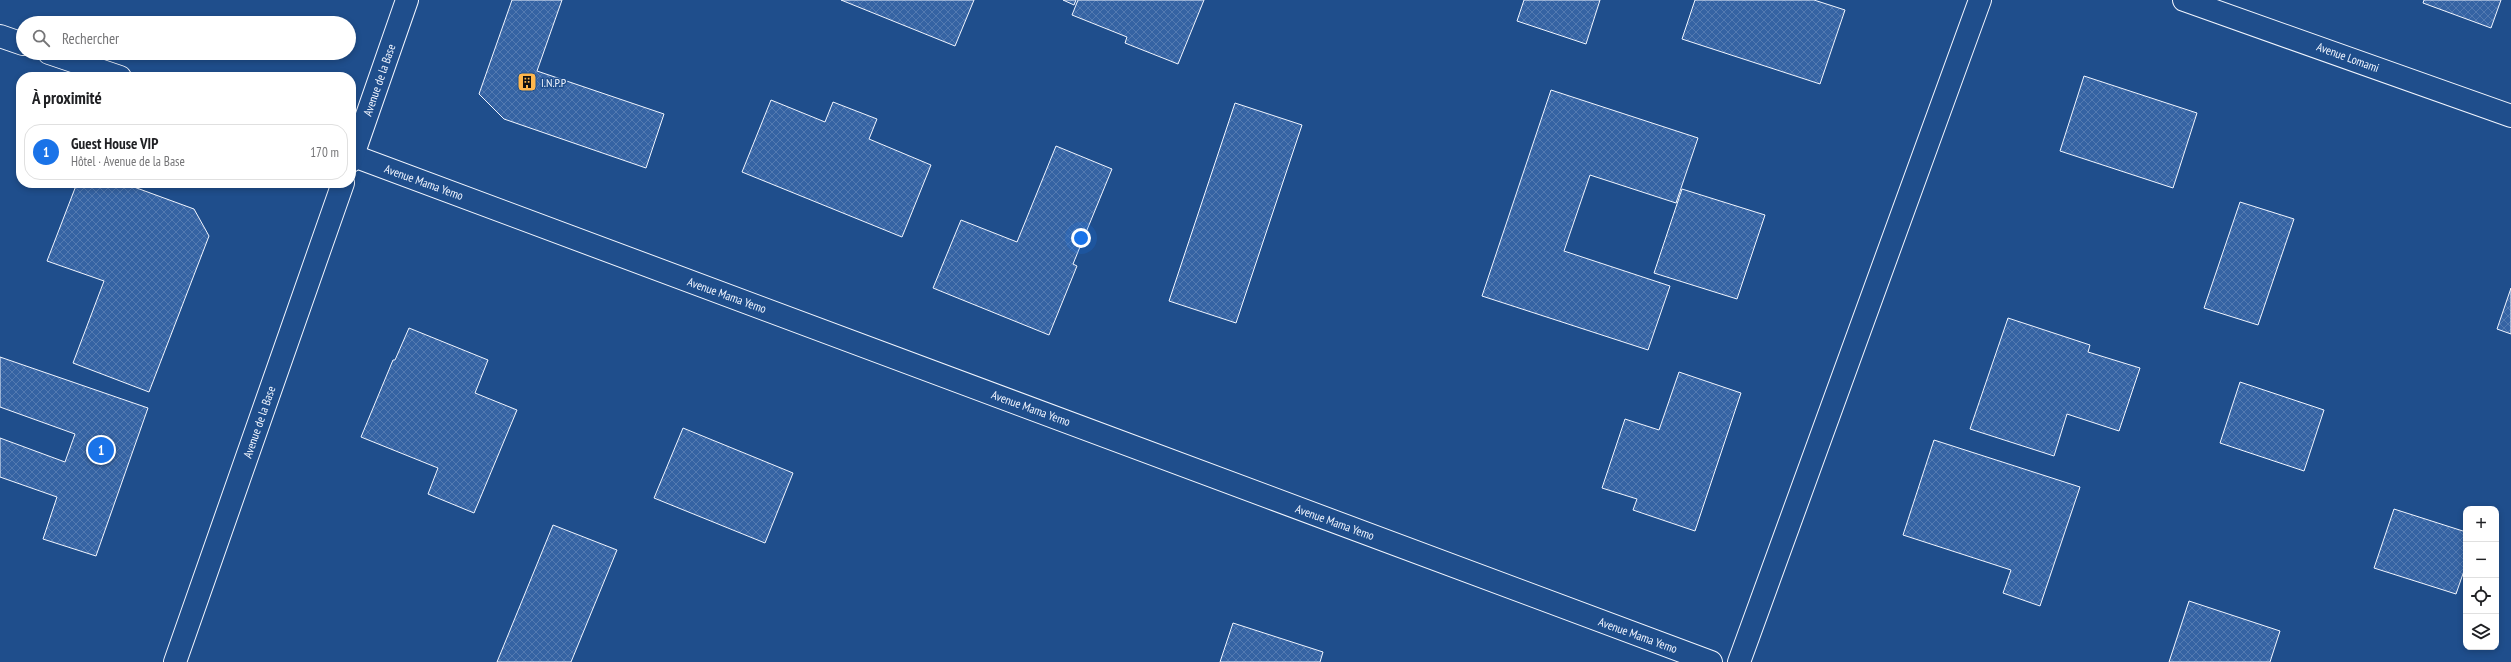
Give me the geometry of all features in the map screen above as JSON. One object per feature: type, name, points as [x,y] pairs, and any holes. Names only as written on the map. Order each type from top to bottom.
[{"type":"street","name":"Avenue de la Base","points":[[356,146],[407,0]]},
{"type":"street","points":[[1739,662],[1980,0]]},
{"type":"street","name":"Avenue Lomami","points":[[2184,0],[2511,116]]},
{"type":"street","points":[[0,36],[16,42]]},
{"type":"street","points":[[70,60],[105,72]]},
{"type":"street","name":"Avenue Mama Yemo","points":[[356,158],[1711,662]]},
{"type":"street","name":"Avenue de la Base","points":[[175,662],[341,188]]},
{"type":"building","name":"I.N.P.P","points":[[512,0],[562,0],[537,71],[664,114],[646,168],[504,119],[479,94]]},
{"type":"building","points":[[841,0],[974,0],[955,46]]},
{"type":"building","points":[[1063,0],[1076,0],[1074,5]]},
{"type":"building","points":[[1078,0],[1204,0],[1178,64],[1125,43],[1127,37],[1072,15]]},
{"type":"building","points":[[1524,0],[1600,0],[1586,44],[1517,21]]},
{"type":"building","points":[[1695,0],[1814,0],[1845,10],[1820,84],[1682,39]]},
{"type":"building","points":[[2424,0],[2501,0],[2491,28],[2423,3]]},
{"type":"building","points":[[2084,76],[2197,113],[2173,188],[2060,151]]},
{"type":"building","points":[[1551,90],[1698,138],[1676,203],[1590,175],[1564,251],[1670,286],[1648,350],[1482,296]]},
{"type":"building","points":[[771,100],[825,122],[833,102],[877,119],[869,139],[931,165],[902,237],[742,172]]},
{"type":"building","points":[[1235,103],[1302,125],[1236,323],[1169,301]]},
{"type":"building","points":[[1056,146],[1112,169],[1073,264],[1077,266],[1049,335],[933,288],[961,220],[1017,242]]},
{"type":"building","points":[[75,188],[137,188],[194,209],[209,236],[149,392],[73,363],[104,281],[47,261]]},
{"type":"building","points":[[1682,189],[1765,215],[1737,299],[1654,273]]},
{"type":"building","points":[[2240,202],[2294,219],[2258,325],[2204,308]]},
{"type":"building","points":[[2511,288],[2511,334],[2497,329]]},
{"type":"building","points":[[2008,318],[2090,345],[2088,352],[2140,368],[2119,431],[2067,414],[2054,456],[1970,429]]},
{"type":"building","points":[[409,328],[488,360],[475,393],[517,410],[474,513],[428,494],[438,468],[361,437],[393,360],[395,360]]},
{"type":"building","points":[[0,357],[148,408],[96,556],[43,539],[57,497],[0,477],[0,438],[65,462],[75,434],[0,407]]},
{"type":"building","points":[[1679,372],[1741,393],[1695,531],[1633,510],[1637,499],[1602,488],[1625,419],[1659,430]]},
{"type":"building","points":[[2240,382],[2324,410],[2304,471],[2220,443]]},
{"type":"building","points":[[683,428],[793,473],[765,543],[654,498]]},
{"type":"building","points":[[1934,440],[2080,487],[2040,606],[2003,593],[2011,570],[1903,535]]},
{"type":"building","points":[[2394,509],[2463,531],[2463,574],[2456,594],[2374,568]]},
{"type":"building","points":[[553,525],[617,550],[571,662],[497,662]]},
{"type":"building","points":[[2189,601],[2280,631],[2270,662],[2169,662]]},
{"type":"building","points":[[1233,623],[1323,652],[1320,662],[1220,662]]},
{"type":"place","name":"I.N.P.P","points":[[527,82]]},
{"type":"place","name":"Guest House VIP","points":[[101,450]]}]
